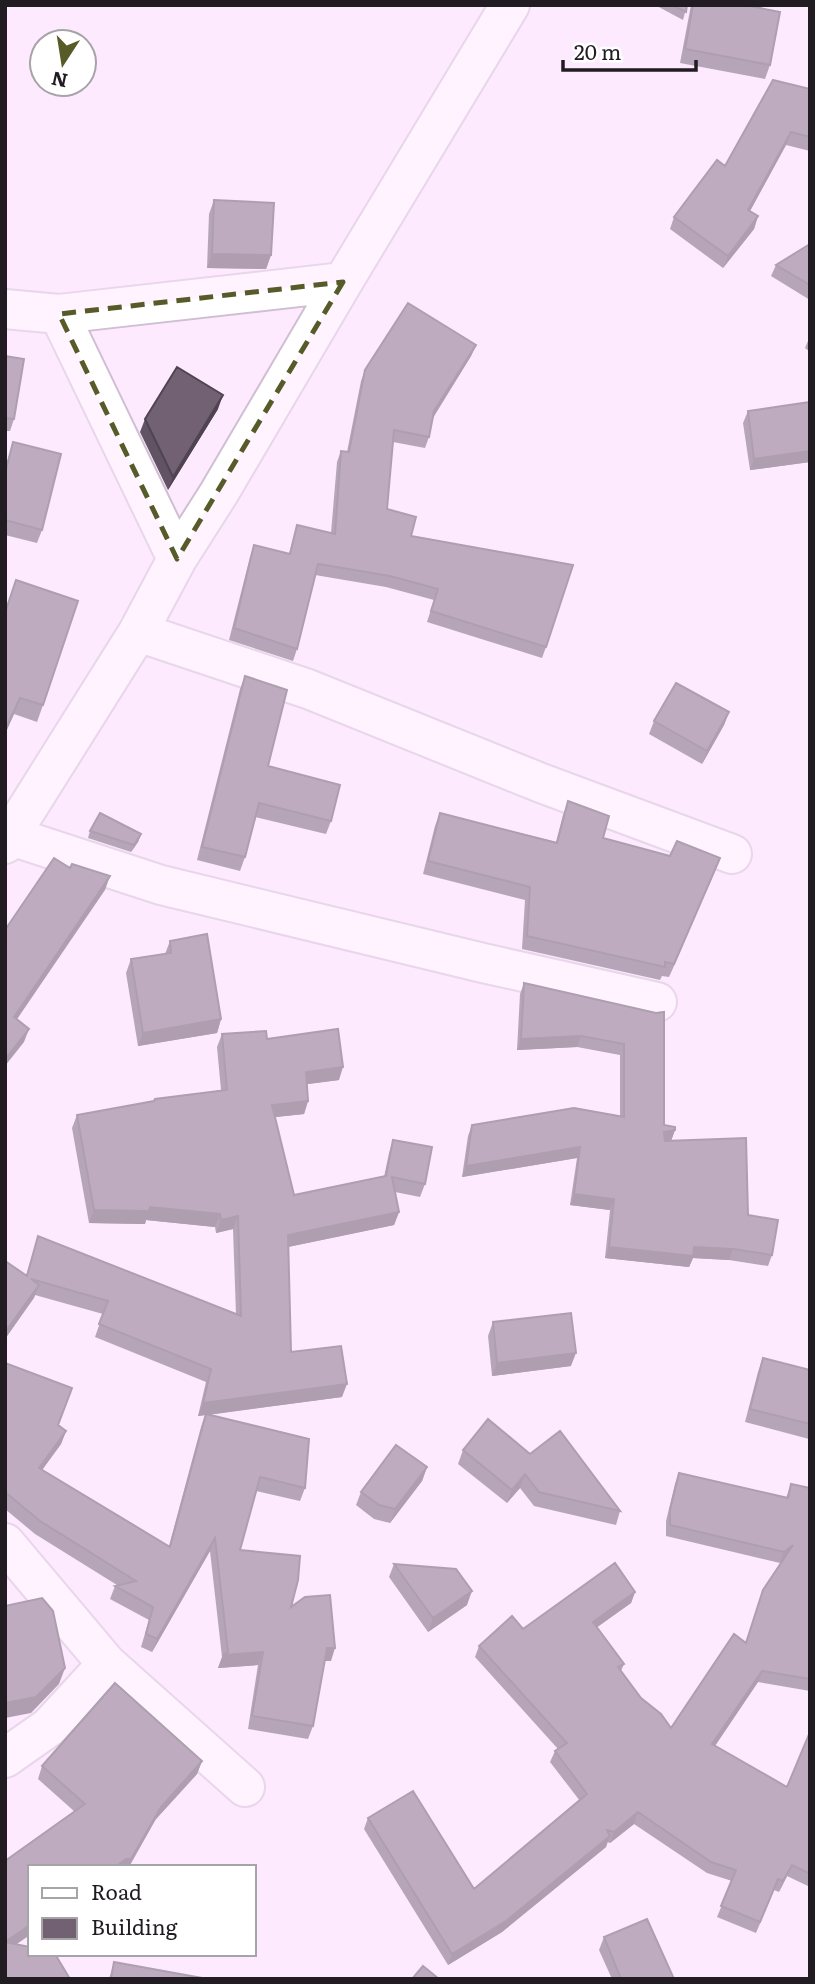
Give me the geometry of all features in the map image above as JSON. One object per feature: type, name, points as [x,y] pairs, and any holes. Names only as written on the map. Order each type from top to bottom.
[{"type":"street","points":[[510,5],[177,559],[138,632],[8,840],[161,885],[657,1002]]},
{"type":"street","points":[[5,309],[59,314],[343,282]]},
{"type":"street","points":[[59,314],[177,559]]},
{"type":"street","points":[[138,632],[308,689],[541,783],[732,854]]},
{"type":"street","points":[[5,1543],[107,1664],[245,1787]]},
{"type":"street","points":[[5,1758],[49,1727],[107,1664]]},
{"type":"highlighted area","points":[[343,282],[177,559],[59,314]]},
{"type":"building","points":[[672,5],[687,5],[686,12]]},
{"type":"building","points":[[693,5],[745,5],[780,12],[770,65],[685,49]]},
{"type":"building","points":[[773,80],[810,89],[810,137],[791,132],[748,210],[758,216],[728,256],[674,217],[717,160],[725,166]]},
{"type":"building","points":[[214,200],[274,203],[271,255],[212,254]]},
{"type":"building","points":[[810,244],[810,285],[776,265]]},
{"type":"building","points":[[408,303],[476,345],[434,411],[429,437],[394,430],[387,509],[416,517],[411,536],[573,565],[546,647],[431,611],[438,589],[390,576],[318,564],[297,649],[234,628],[254,545],[290,554],[297,525],[335,534],[341,451],[349,452],[365,370]]},
{"type":"building","points":[[5,356],[24,359],[14,419],[5,418]]},
{"type":"building","points":[[177,367],[223,395],[173,477],[145,419]]},
{"type":"building","points":[[810,402],[810,451],[754,459],[748,411]]},
{"type":"building","points":[[13,442],[61,454],[42,530],[5,520],[5,474]]},
{"type":"building","points":[[16,580],[78,601],[43,705],[20,698],[5,730],[5,613]]},
{"type":"building","points":[[245,676],[287,690],[268,766],[340,785],[331,821],[259,803],[245,857],[202,847]]},
{"type":"building","points":[[676,683],[729,712],[707,751],[654,721]]},
{"type":"building","points":[[568,801],[609,816],[603,838],[670,856],[677,841],[720,858],[674,964],[665,962],[665,967],[527,936],[530,887],[428,861],[440,813],[557,843]]},
{"type":"building","points":[[100,813],[141,834],[134,845],[90,831]]},
{"type":"building","points":[[54,858],[70,868],[72,864],[110,876],[14,1017],[29,1029],[5,1059],[5,930]]},
{"type":"building","points":[[207,934],[221,1019],[143,1033],[131,959],[171,953],[170,941]]},
{"type":"building","points":[[524,983],[656,1013],[664,1012],[664,1125],[675,1127],[675,1130],[664,1132],[665,1141],[746,1138],[748,1215],[778,1220],[772,1255],[694,1247],[693,1256],[609,1247],[614,1199],[574,1194],[580,1147],[466,1166],[472,1125],[574,1108],[624,1117],[624,1044],[581,1036],[521,1039]]},
{"type":"building","points":[[338,1029],[343,1067],[306,1072],[308,1101],[272,1105],[294,1195],[386,1176],[393,1140],[432,1147],[425,1184],[392,1177],[399,1212],[288,1235],[291,1352],[341,1346],[347,1384],[203,1403],[211,1369],[99,1324],[108,1301],[31,1279],[39,1285],[5,1332],[5,1261],[27,1276],[38,1236],[241,1316],[238,1216],[221,1220],[220,1214],[150,1207],[149,1211],[94,1210],[77,1115],[155,1099],[227,1090],[222,1034],[266,1031],[267,1039]]},
{"type":"building","points":[[571,1313],[576,1353],[497,1363],[493,1322]]},
{"type":"building","points":[[763,1358],[810,1370],[810,1424],[750,1409]]},
{"type":"building","points":[[5,1363],[72,1388],[58,1425],[66,1431],[39,1468],[170,1547],[206,1414],[309,1439],[305,1488],[260,1477],[240,1550],[300,1556],[298,1580],[291,1607],[305,1597],[330,1595],[335,1648],[327,1648],[313,1726],[252,1716],[263,1652],[223,1655],[228,1652],[215,1538],[157,1639],[146,1634],[153,1607],[115,1586],[136,1581],[40,1521],[5,1492]]},
{"type":"building","points":[[488,1419],[530,1454],[560,1431],[620,1511],[539,1492],[525,1474],[512,1490],[463,1450]]},
{"type":"building","points":[[396,1445],[427,1467],[395,1509],[379,1505],[361,1492]]},
{"type":"building","points":[[679,1473],[788,1498],[791,1484],[810,1488],[810,1679],[762,1671],[712,1744],[787,1787],[810,1732],[810,1874],[792,1865],[783,1881],[778,1879],[760,1922],[721,1906],[736,1870],[711,1862],[638,1812],[614,1832],[607,1830],[610,1836],[506,1921],[452,1954],[368,1818],[413,1791],[474,1889],[587,1794],[555,1751],[567,1743],[479,1646],[512,1616],[523,1629],[615,1563],[635,1592],[593,1622],[624,1664],[618,1667],[641,1698],[661,1714],[671,1728],[734,1634],[746,1643],[763,1590],[793,1545],[784,1552],[670,1525],[670,1510]]},
{"type":"building","points":[[394,1564],[456,1569],[472,1591],[433,1618]]},
{"type":"building","points":[[42,1598],[53,1611],[65,1668],[36,1697],[5,1703],[5,1606]]},
{"type":"building","points":[[115,1683],[202,1761],[161,1807],[131,1859],[118,1865],[28,1865],[28,1926],[5,1942],[5,1861],[85,1804],[42,1766]]},
{"type":"building","points":[[647,1919],[674,1979],[621,1979],[604,1937]]},
{"type":"building","points":[[5,1942],[28,1947],[28,1956],[56,1956],[70,1979],[5,1979]]},
{"type":"building","points":[[114,1962],[202,1978],[203,1979],[111,1979]]},
{"type":"building","points":[[423,1966],[439,1979],[412,1979]]}]
